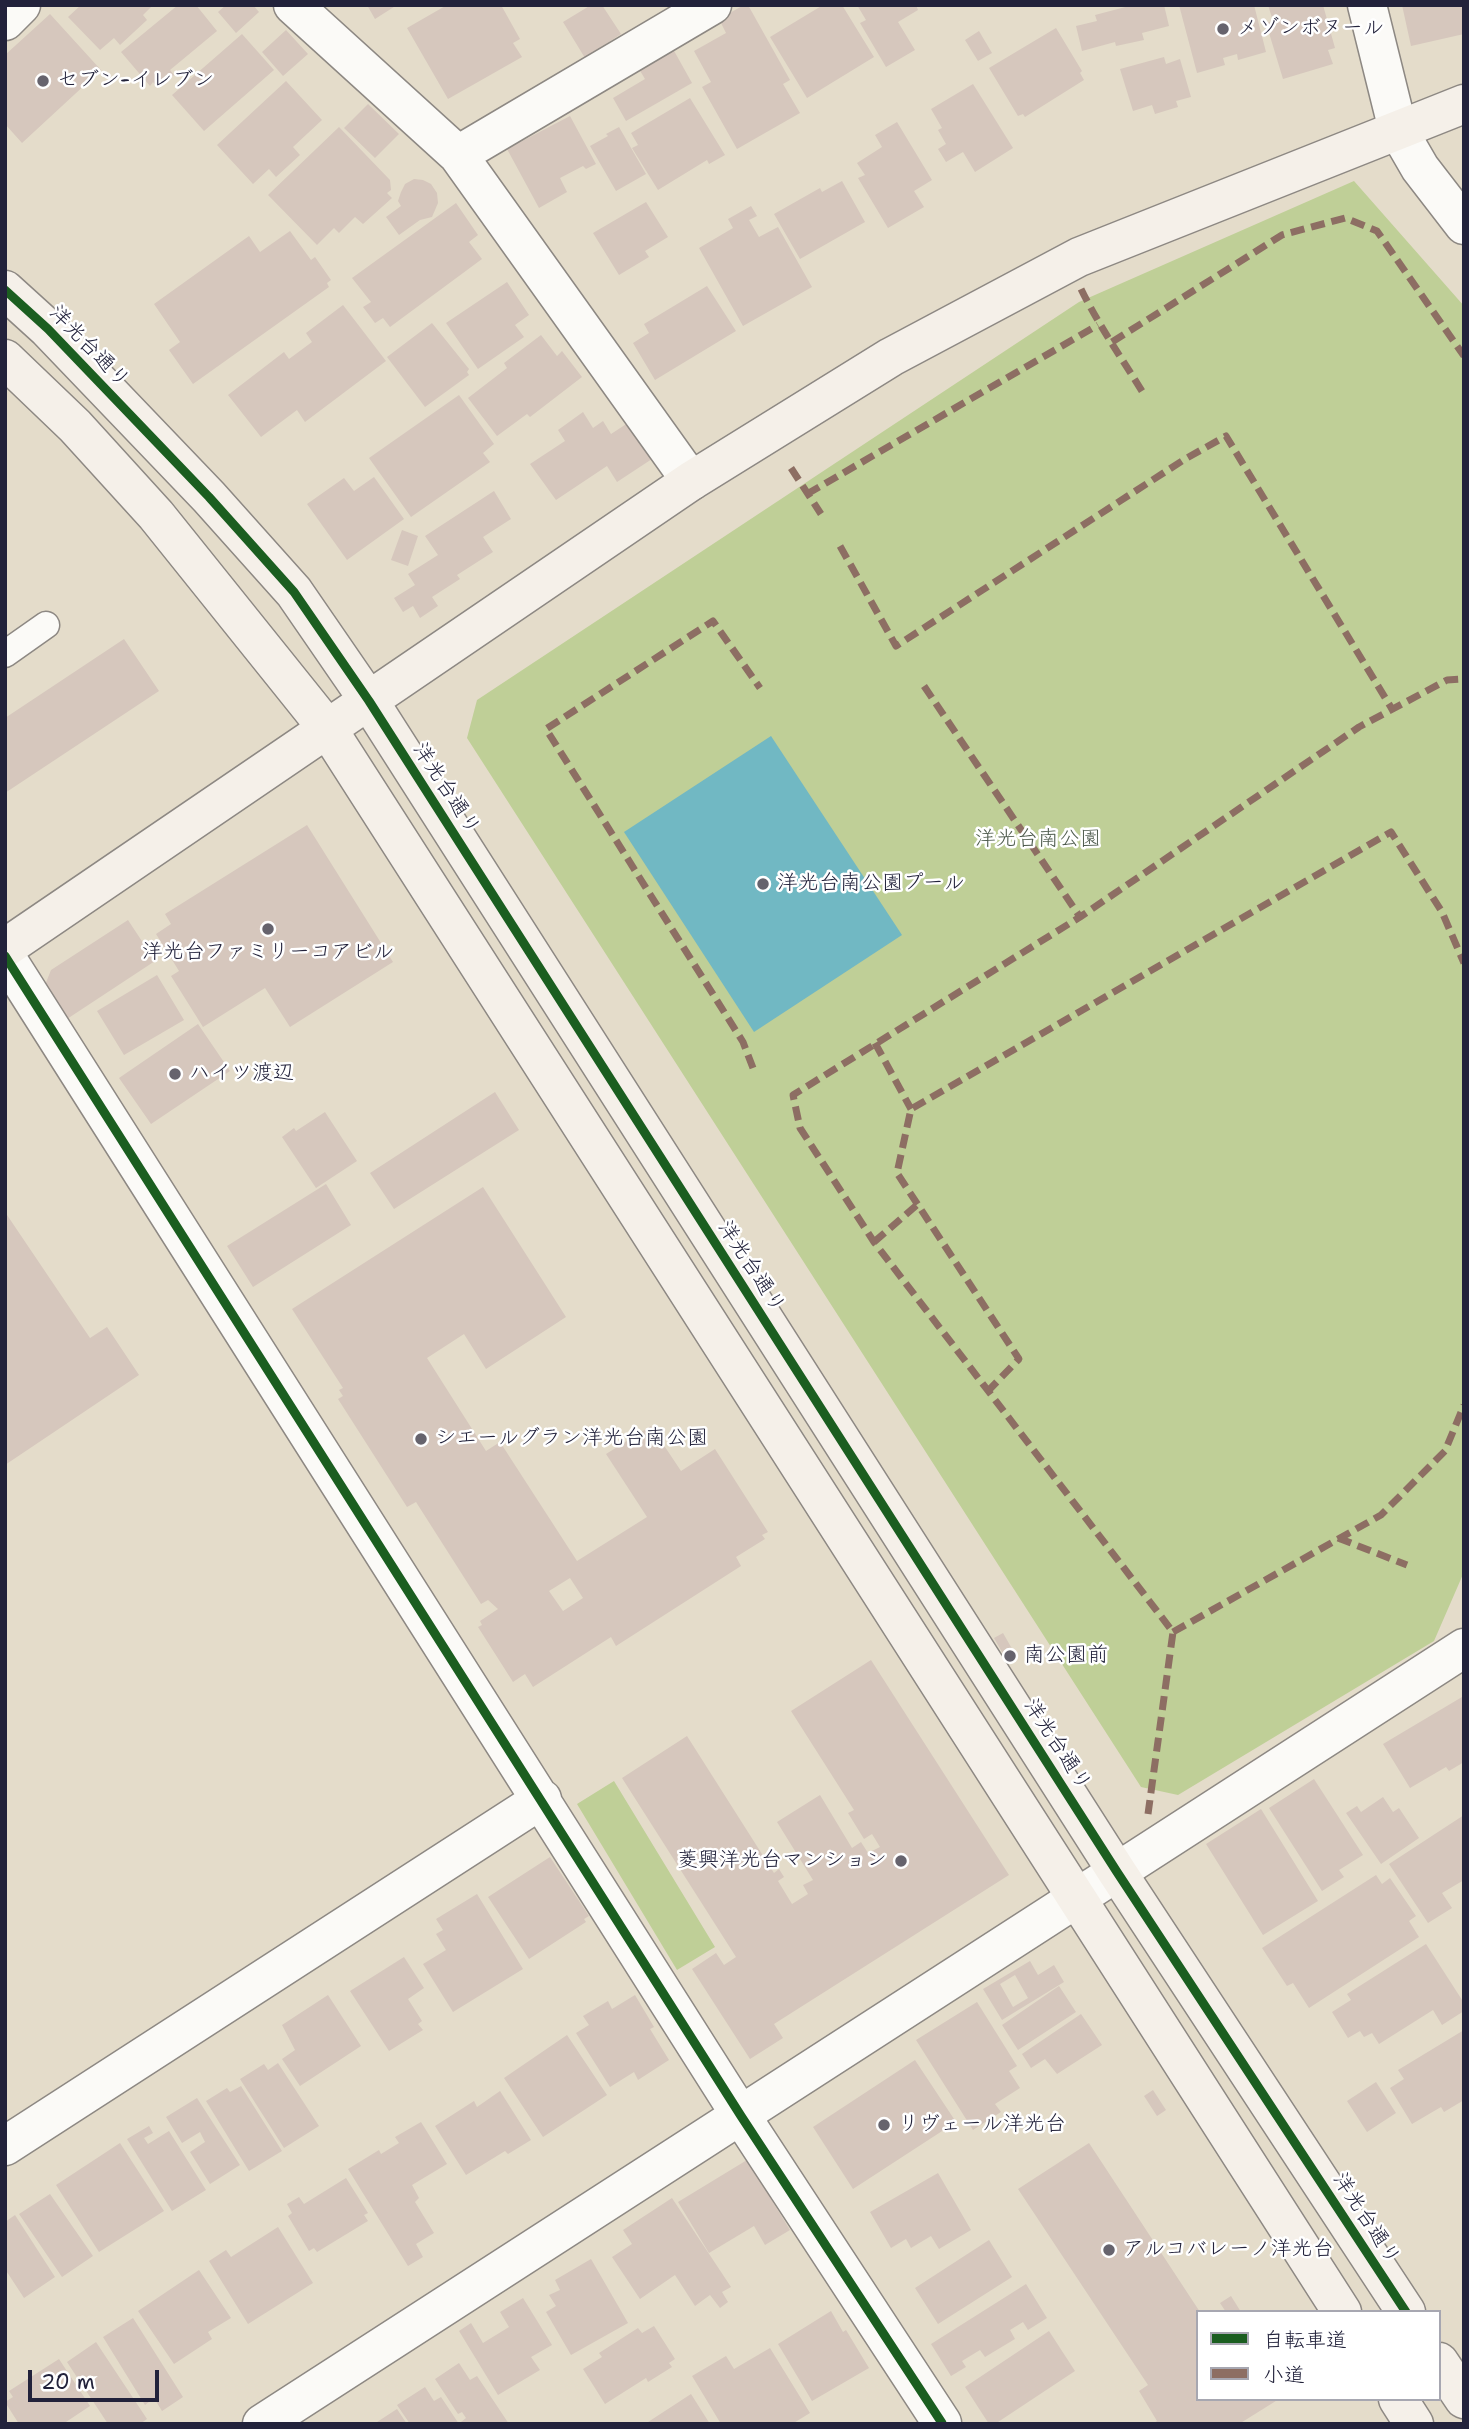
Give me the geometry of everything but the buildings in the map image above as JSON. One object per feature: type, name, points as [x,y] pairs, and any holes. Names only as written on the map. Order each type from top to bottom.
[{"type":"street","points":[[5,21],[21,5]]},
{"type":"street","points":[[293,5],[458,155],[691,481]]},
{"type":"street","points":[[458,155],[712,5]]},
{"type":"street","points":[[1367,5],[1398,130],[1420,168],[1464,225]]},
{"type":"street","points":[[5,948],[691,481],[891,357],[1079,257],[1464,104]]},
{"type":"street","name":"洋光台通り","points":[[5,290],[48,329],[209,497],[294,592],[369,701],[1117,1872],[1405,2310]]},
{"type":"street","points":[[6,361],[75,426],[156,515],[327,729],[1341,2310]]},
{"type":"street","points":[[5,956],[741,2116],[942,2423]]},
{"type":"street","points":[[261,2424],[1464,1649]]},
{"type":"street","points":[[5,2146],[542,1799]]},
{"type":"street","points":[[1441,2365],[1464,2399]]},
{"type":"street","points":[[1399,2401],[1414,2424]]},
{"type":"lane","points":[[5,654],[46,625]]},
{"type":"green space","name":"洋光台南公園","points":[[1354,181],[1464,306],[1464,1572],[1434,1641],[1178,1795],[1141,1787],[467,738],[477,700],[1079,302]]},
{"type":"green space","points":[[614,1781],[715,1947],[677,1970],[577,1804]]},
{"type":"water","name":"洋光台南公園プール","points":[[771,736],[902,935],[754,1032],[624,832]]},
{"type":"marked path","points":[[1112,342],[1282,235],[1345,218],[1377,231],[1464,356]]},
{"type":"marked path","points":[[1081,289],[1103,330],[1145,396]]},
{"type":"marked path","points":[[807,494],[1098,325]]},
{"type":"marked path","points":[[840,546],[896,646],[1185,459],[1226,436],[1392,709]]},
{"type":"marked path","points":[[791,468],[821,514]]},
{"type":"marked path","points":[[753,1068],[743,1042],[546,729],[713,621],[760,688]]},
{"type":"marked path","points":[[1148,1814],[1173,1632],[874,1242],[800,1128],[793,1095],[1080,917],[1359,727],[1447,680],[1464,679]]},
{"type":"marked path","points":[[924,686],[1080,917]]},
{"type":"marked path","points":[[987,1392],[1019,1359],[897,1173],[911,1109],[1391,832],[1442,912],[1464,963]]},
{"type":"marked path","points":[[875,1043],[911,1109]]},
{"type":"marked path","points":[[874,1242],[918,1204]]},
{"type":"marked path","points":[[1173,1632],[1381,1515],[1445,1451],[1464,1405]]},
{"type":"marked path","points":[[1338,1538],[1407,1565]]},
{"type":"cycle path","points":[[5,290],[48,329],[209,497],[294,592],[369,701],[1117,1872],[1405,2310]]},
{"type":"cycle path","points":[[5,956],[741,2116],[942,2423],[940,2424]]},
{"type":"place","name":"メゾンボヌール","points":[[1223,29]]},
{"type":"place","name":"セブン-イレブン","points":[[43,81]]},
{"type":"place","name":"洋光台南公園プール","points":[[763,884]]},
{"type":"place","name":"洋光台ファミリーコアビル","points":[[268,929]]},
{"type":"place","name":"ハイツ渡辺","points":[[175,1074]]},
{"type":"place","name":"シエールグラン洋光台南公園","points":[[421,1439]]},
{"type":"place","name":"南公園前","points":[[1010,1656]]},
{"type":"place","name":"菱興洋光台マンション","points":[[901,1861]]},
{"type":"place","name":"リヴェール洋光台","points":[[884,2125]]},
{"type":"place","name":"アルコバレーノ洋光台","points":[[1109,2250]]}]
